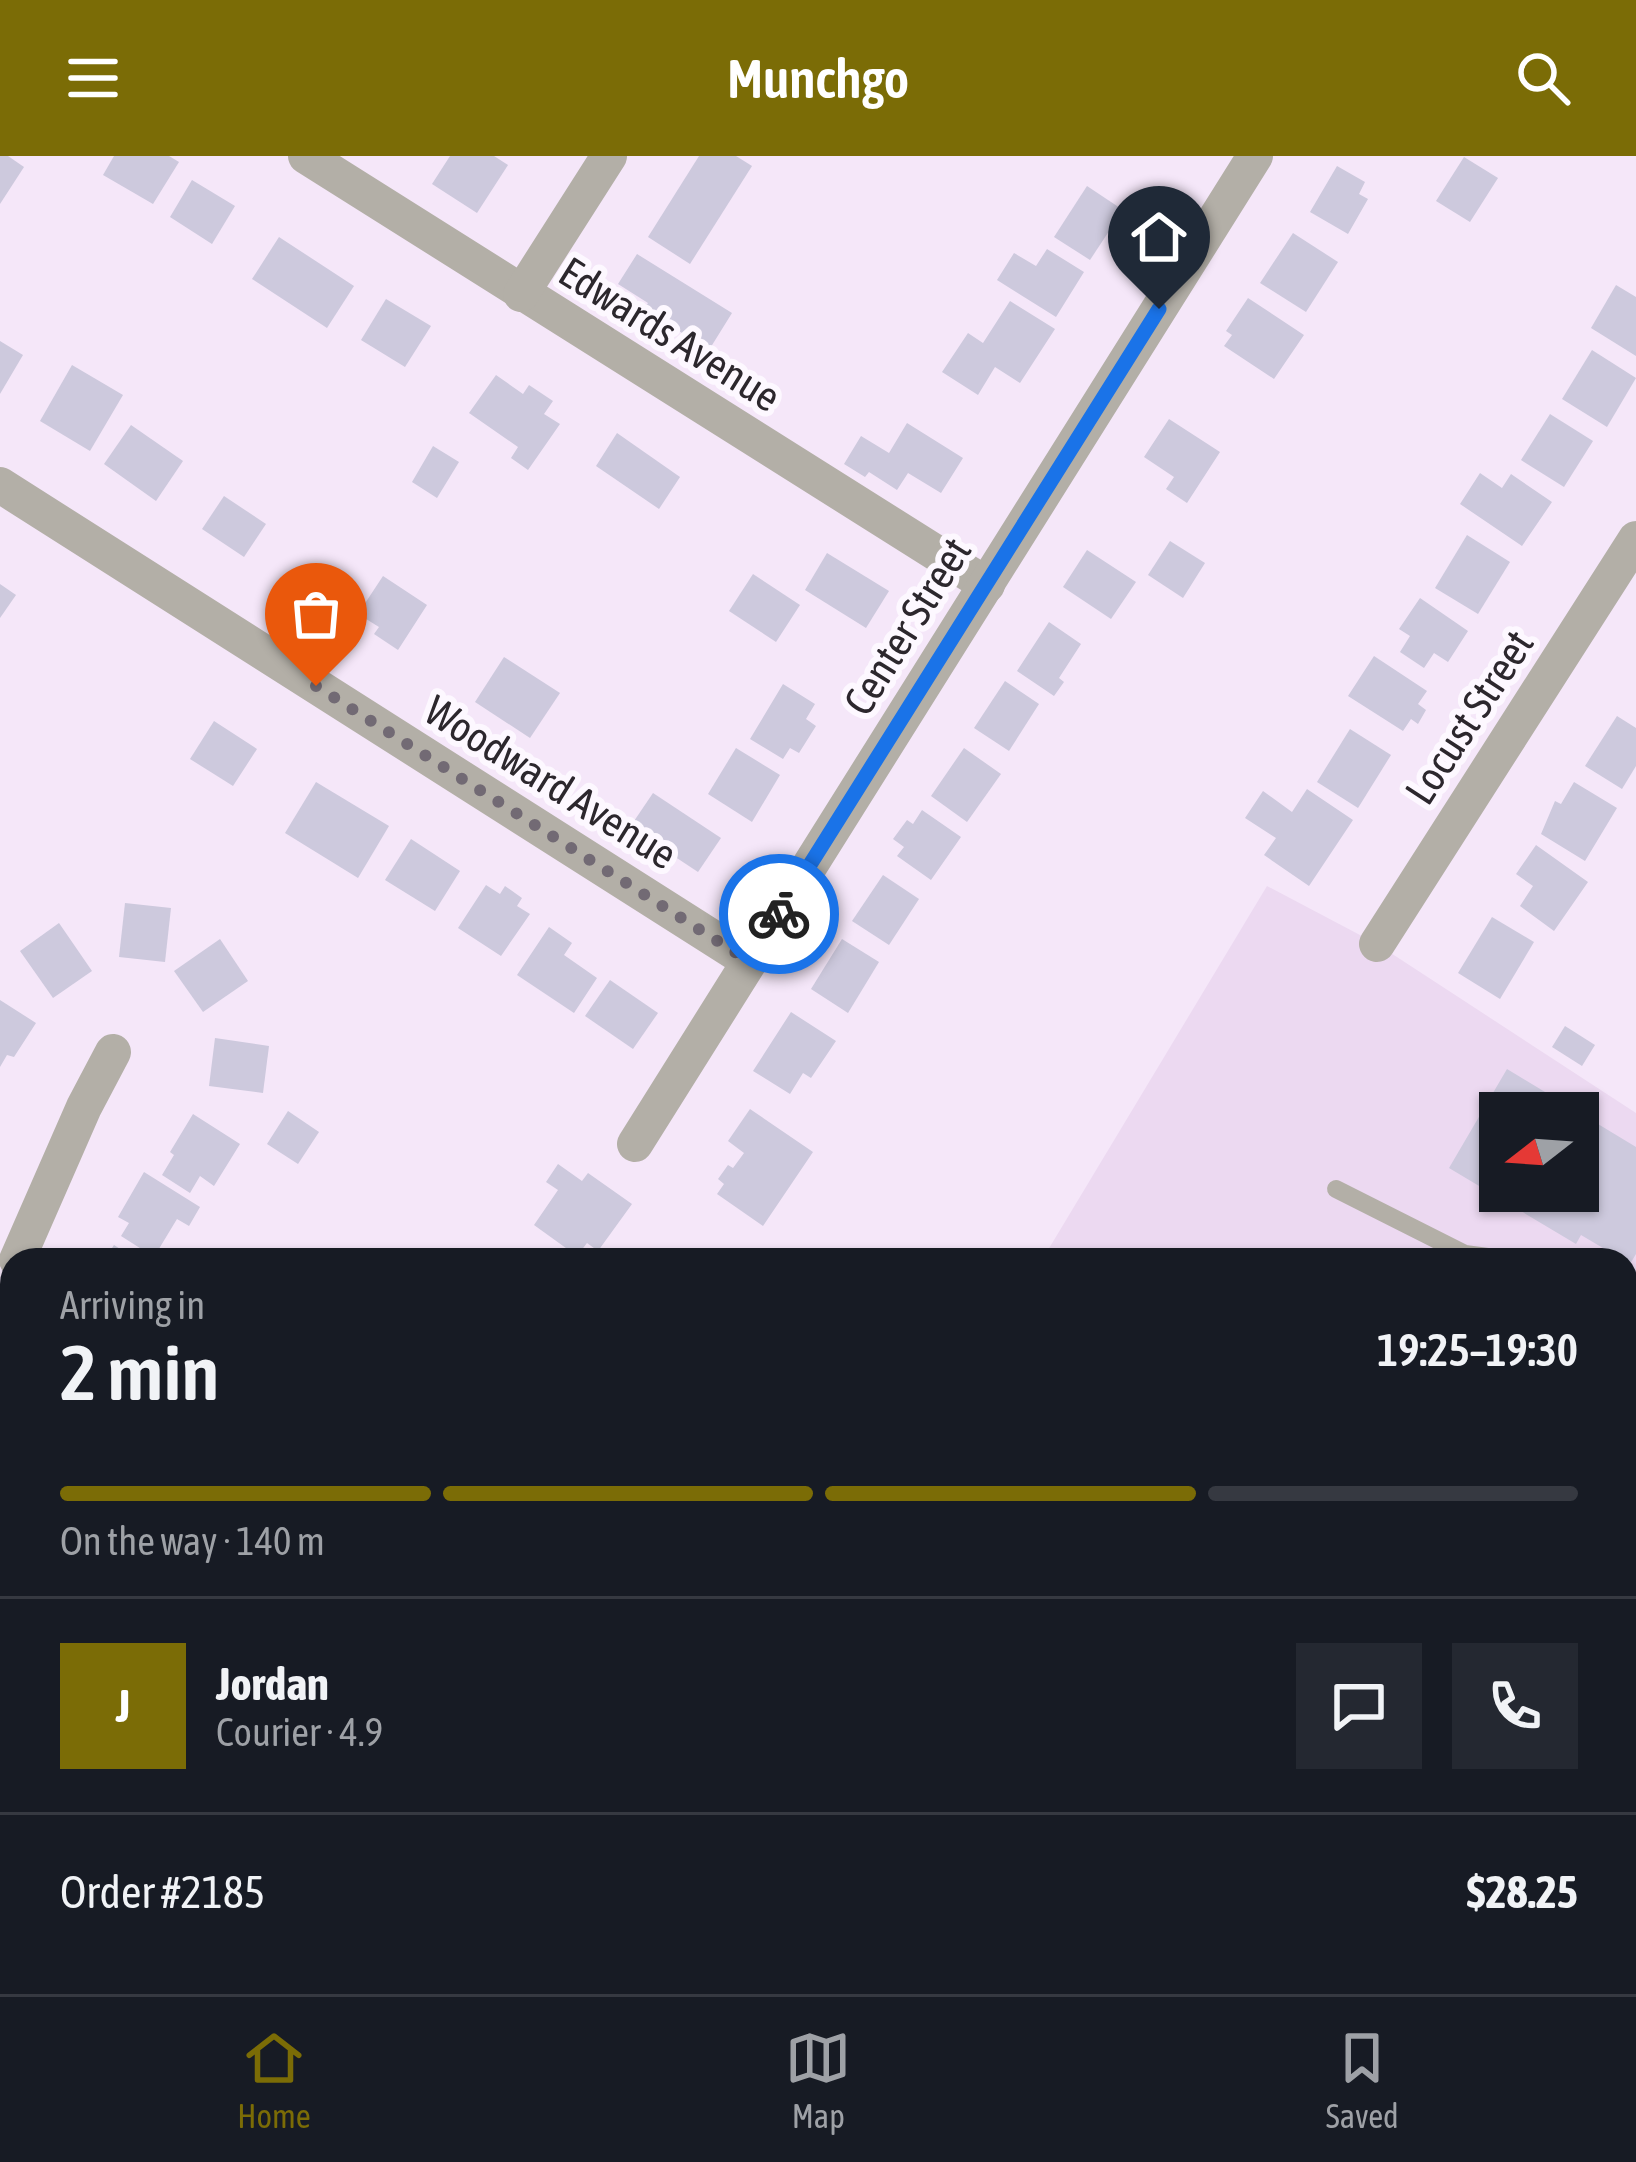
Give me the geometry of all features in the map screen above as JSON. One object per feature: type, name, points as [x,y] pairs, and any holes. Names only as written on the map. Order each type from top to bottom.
[{"type":"street","name":"Edwards Avenue","points":[[307,156],[987,585]]},
{"type":"street","points":[[521,294],[609,156]]},
{"type":"street","name":"Center Street","points":[[635,1144],[1255,156]]},
{"type":"street","name":"Woodward Avenue","points":[[0,485],[749,961]]},
{"type":"street","name":"Locust Street","points":[[1377,944],[1636,539]]},
{"type":"street","points":[[22,1248],[113,1052]]},
{"type":"lane","points":[[1336,1189],[1447,1248]]},
{"type":"shaded area","points":[[1267,886],[1377,944],[1636,1113],[1636,1248],[1049,1248]]},
{"type":"building","points":[[0,156],[24,167],[0,204]]},
{"type":"building","points":[[114,156],[169,156],[179,162],[153,204],[103,175]]},
{"type":"building","points":[[450,156],[494,156],[508,165],[477,213],[432,184]]},
{"type":"building","points":[[699,156],[736,156],[752,166],[690,264],[648,237]]},
{"type":"building","points":[[1464,157],[1498,178],[1470,222],[1436,201]]},
{"type":"building","points":[[1337,166],[1365,182],[1359,194],[1368,199],[1348,234],[1310,212]]},
{"type":"building","points":[[192,180],[235,206],[212,244],[170,217]]},
{"type":"building","points":[[1087,186],[1123,210],[1090,260],[1054,237]]},
{"type":"building","points":[[1293,233],[1338,262],[1306,312],[1260,283]]},
{"type":"building","points":[[279,237],[354,286],[327,328],[252,279]]},
{"type":"building","points":[[1047,249],[1084,272],[1056,317],[997,280],[1014,253],[1036,266]]},
{"type":"building","points":[[637,254],[732,313],[709,350],[644,309],[648,303],[618,284]]},
{"type":"building","points":[[1616,285],[1636,297],[1636,356],[1591,328]]},
{"type":"building","points":[[1248,298],[1304,335],[1274,379],[1224,346],[1232,335],[1226,331]]},
{"type":"building","points":[[386,299],[431,326],[405,367],[361,340]]},
{"type":"building","points":[[1010,301],[1055,329],[1020,383],[995,367],[978,395],[942,372],[968,333],[983,343]]},
{"type":"building","points":[[0,341],[23,355],[0,394]]},
{"type":"building","points":[[1592,350],[1636,378],[1607,427],[1562,399]]},
{"type":"building","points":[[72,365],[123,395],[90,451],[40,421]]},
{"type":"building","points":[[496,375],[523,394],[529,385],[553,401],[544,414],[560,424],[528,470],[511,458],[518,447],[469,413]]},
{"type":"building","points":[[1550,414],[1593,441],[1564,487],[1521,460]]},
{"type":"building","points":[[1169,419],[1220,452],[1187,503],[1166,489],[1174,477],[1144,457]]},
{"type":"building","points":[[907,423],[963,458],[941,493],[908,473],[897,490],[869,472],[865,477],[844,464],[861,436],[889,453]]},
{"type":"building","points":[[131,425],[183,461],[156,501],[104,464]]},
{"type":"building","points":[[617,433],[680,477],[659,509],[596,466]]},
{"type":"building","points":[[433,446],[459,462],[437,498],[412,482]]},
{"type":"building","points":[[1480,473],[1502,488],[1511,474],[1552,502],[1522,546],[1460,504]]},
{"type":"building","points":[[224,496],[266,524],[244,557],[202,529]]},
{"type":"building","points":[[1467,535],[1510,562],[1478,614],[1435,588]]},
{"type":"building","points":[[1170,541],[1205,563],[1183,598],[1148,575]]},
{"type":"building","points":[[1087,550],[1136,582],[1111,619],[1063,587]]},
{"type":"building","points":[[827,553],[889,591],[866,628],[805,590]]},
{"type":"building","points":[[753,574],[800,605],[776,642],[729,611]]},
{"type":"building","points":[[383,576],[427,605],[398,650],[374,634],[379,627],[358,614]]},
{"type":"building","points":[[0,584],[16,595],[0,618]]},
{"type":"building","points":[[1420,598],[1468,631],[1448,662],[1434,653],[1424,668],[1400,652],[1410,636],[1399,629]]},
{"type":"building","points":[[1049,622],[1081,644],[1059,678],[1064,682],[1054,696],[1017,671]]},
{"type":"building","points":[[1374,656],[1427,691],[1418,704],[1426,710],[1418,724],[1411,719],[1403,731],[1348,696]]},
{"type":"building","points":[[504,657],[560,693],[530,738],[475,702]]},
{"type":"building","points":[[1005,681],[1039,704],[1009,751],[974,728]]},
{"type":"building","points":[[783,684],[815,704],[806,719],[816,726],[799,753],[790,748],[783,759],[750,739]]},
{"type":"building","points":[[1617,716],[1636,728],[1636,766],[1622,789],[1585,766]]},
{"type":"building","points":[[214,721],[257,749],[233,786],[190,759]]},
{"type":"building","points":[[1350,729],[1391,755],[1358,808],[1317,782]]},
{"type":"building","points":[[736,748],[780,775],[752,822],[708,794]]},
{"type":"building","points":[[964,748],[1001,774],[967,822],[931,796]]},
{"type":"building","points":[[316,782],[389,826],[358,878],[285,833]]},
{"type":"building","points":[[1574,782],[1617,808],[1585,861],[1541,834],[1555,801],[1561,804]]},
{"type":"building","points":[[1307,789],[1353,820],[1309,886],[1264,855],[1276,838],[1245,818],[1263,791],[1292,812]]},
{"type":"building","points":[[653,793],[721,838],[698,872],[630,827]]},
{"type":"building","points":[[922,810],[961,837],[931,880],[897,856],[904,847],[893,839]]},
{"type":"building","points":[[411,839],[460,871],[435,911],[385,880]]},
{"type":"building","points":[[1536,845],[1588,882],[1554,931],[1520,906],[1533,886],[1516,874]]},
{"type":"building","points":[[883,875],[919,899],[889,945],[852,921]]},
{"type":"building","points":[[486,885],[500,894],[505,886],[522,898],[517,906],[530,914],[501,956],[458,928]]},
{"type":"building","points":[[125,903],[171,908],[165,962],[119,957]]},
{"type":"building","points":[[1492,917],[1534,942],[1500,999],[1458,973]]},
{"type":"building","points":[[59,923],[92,971],[53,998],[20,951]]},
{"type":"building","points":[[549,927],[572,943],[564,955],[597,978],[574,1013],[517,975]]},
{"type":"building","points":[[220,939],[248,981],[203,1012],[174,971]]},
{"type":"building","points":[[842,939],[879,962],[848,1013],[811,989]]},
{"type":"building","points":[[610,980],[658,1013],[633,1049],[585,1016]]},
{"type":"building","points":[[0,1000],[36,1023],[14,1057],[7,1055],[0,1067]]},
{"type":"building","points":[[791,1012],[836,1041],[811,1078],[803,1073],[790,1094],[753,1071]]},
{"type":"building","points":[[1565,1026],[1595,1045],[1582,1066],[1552,1047]]},
{"type":"building","points":[[215,1038],[269,1046],[263,1093],[209,1086]]},
{"type":"building","points":[[1507,1069],[1545,1092],[1494,1092]]},
{"type":"building","points":[[750,1109],[813,1152],[763,1226],[717,1194],[724,1184],[718,1179],[744,1153],[728,1141]]},
{"type":"building","points":[[288,1111],[319,1132],[298,1164],[267,1144]]},
{"type":"building","points":[[193,1114],[240,1144],[214,1186],[200,1176],[190,1193],[162,1175]]},
{"type":"building","points":[[1479,1117],[1479,1186],[1449,1168]]},
{"type":"building","points":[[1599,1125],[1636,1147],[1636,1248],[1603,1248],[1581,1235],[1576,1244],[1523,1212],[1599,1212]]},
{"type":"building","points":[[558,1164],[582,1181],[588,1173],[632,1204],[600,1248],[587,1243],[583,1248],[566,1248],[534,1225],[558,1190],[546,1182]]},
{"type":"building","points":[[144,1172],[200,1207],[189,1226],[177,1219],[159,1248],[140,1248],[121,1236],[129,1223],[118,1217]]},
{"type":"way so far","points":[[316,686],[749,961],[779,914]]},
{"type":"route","points":[[779,914],[1159,309]]}]
